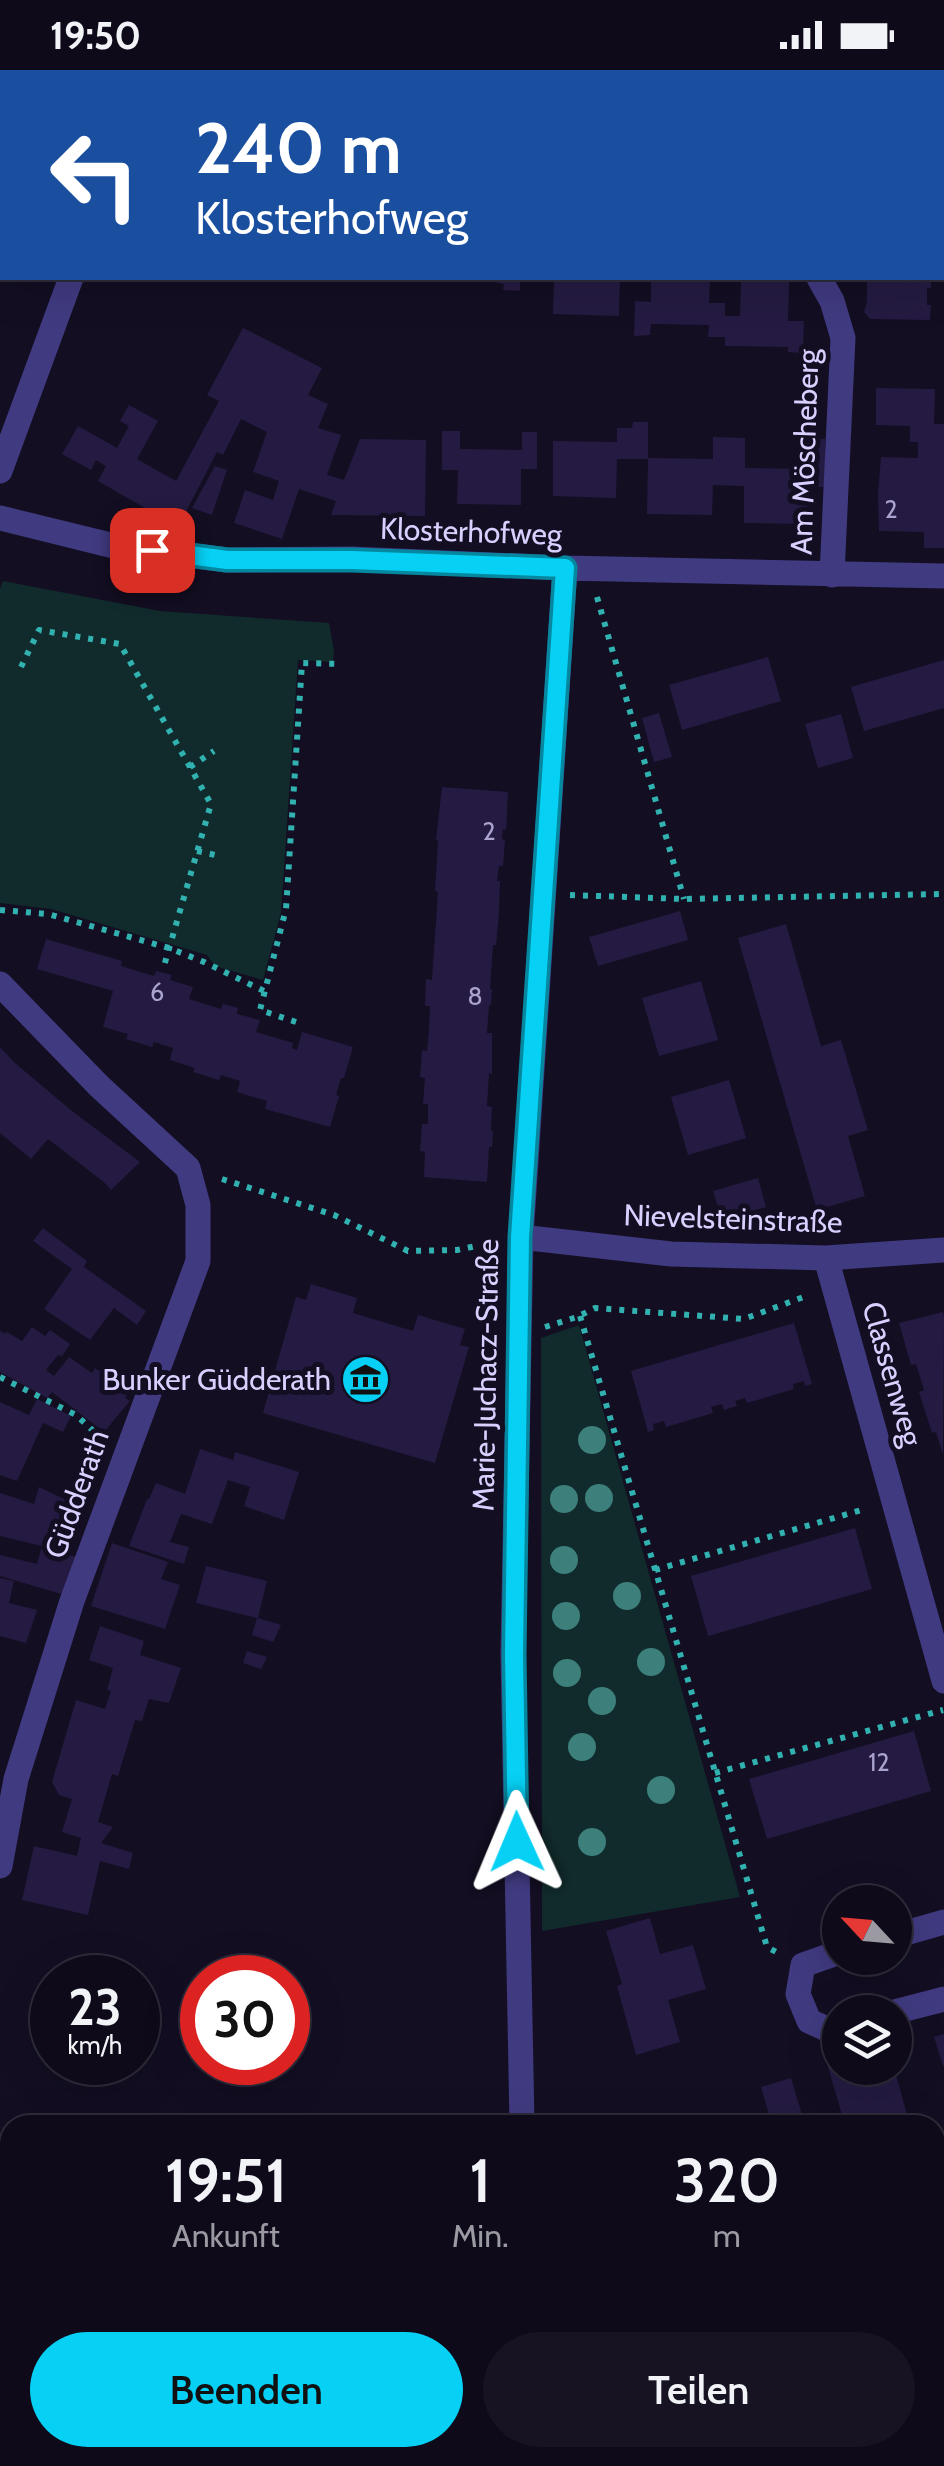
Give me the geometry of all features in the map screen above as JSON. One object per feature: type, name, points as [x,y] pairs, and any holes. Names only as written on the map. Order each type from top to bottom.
[{"type":"street","points":[[0,471],[70,280]]},
{"type":"street","name":"Am Möscheberg","points":[[820,280],[832,300],[843,338],[832,574]]},
{"type":"street","name":"Klosterhofweg","points":[[0,518],[114,546],[227,560],[944,576]]},
{"type":"street","name":"Marie-Juchacz-Straße","points":[[522,2115],[514,1654],[520,1237],[543,894],[577,569]]},
{"type":"street","points":[[0,984],[99,1086],[188,1168]]},
{"type":"street","name":"Güdderath","points":[[0,1866],[16,1778],[72,1601],[198,1261],[198,1205],[188,1168]]},
{"type":"street","name":"Nievelsteinstraße","points":[[520,1237],[671,1254],[826,1258],[944,1250]]},
{"type":"street","name":"Classenweg","points":[[826,1258],[944,1681]]},
{"type":"street","points":[[912,1931],[944,1922]]},
{"type":"street","points":[[822,1959],[803,1966],[798,1994],[808,2021],[822,2027]]},
{"type":"street","points":[[912,2007],[944,1999]]},
{"type":"path","points":[[577,569],[684,899]]},
{"type":"path","points":[[22,667],[39,630],[120,644],[211,804],[164,966]]},
{"type":"path","points":[[296,1022],[260,1010],[286,910],[302,663],[341,664]]},
{"type":"path","points":[[190,767],[214,751]]},
{"type":"path","points":[[197,851],[220,856]]},
{"type":"path","points":[[543,894],[684,899],[944,894]]},
{"type":"path","points":[[0,910],[48,914],[168,948],[264,991]]},
{"type":"path","points":[[188,1168],[334,1214],[408,1251],[457,1250],[520,1237]]},
{"type":"path","points":[[518,1336],[594,1308],[744,1319],[834,1286]]},
{"type":"path","points":[[580,1316],[767,1947],[803,1966]]},
{"type":"path","points":[[0,1376],[76,1414],[124,1460]]},
{"type":"path","points":[[655,1570],[894,1501]]},
{"type":"path","points":[[715,1774],[944,1710]]},
{"type":"green space","points":[[3,581],[160,611],[329,623],[333,662],[298,660],[281,913],[263,980],[215,966],[207,955],[51,909],[0,903]]},
{"type":"green space","points":[[579,1325],[740,1897],[542,1931],[541,1338]]},
{"type":"building","points":[[483,280],[520,280],[520,291],[503,290],[504,284]]},
{"type":"building","points":[[554,280],[620,280],[619,316],[553,314]]},
{"type":"building","points":[[651,280],[710,280],[709,303],[725,303],[725,316],[740,316],[741,280],[789,281],[788,321],[804,321],[803,353],[788,352],[788,347],[725,346],[725,337],[708,337],[709,325],[651,324],[650,335],[634,336],[635,301],[651,302]]},
{"type":"building","points":[[867,280],[931,280],[931,288],[927,288],[930,320],[870,319],[864,312]]},
{"type":"building","points":[[243,328],[322,368],[308,395],[328,404],[318,428],[341,435],[327,475],[344,480],[360,439],[426,440],[425,516],[331,515],[336,501],[299,489],[282,539],[234,523],[245,490],[273,500],[279,481],[253,472],[267,432],[241,419],[223,455],[217,452],[178,527],[98,481],[106,466],[96,460],[91,470],[62,454],[78,426],[117,448],[129,426],[120,421],[129,405],[158,421],[137,459],[176,481],[219,401],[207,395]]},
{"type":"building","points":[[876,388],[935,389],[934,424],[944,424],[944,548],[924,548],[924,532],[879,531],[881,457],[918,458],[918,442],[910,442],[910,426],[876,425]]},
{"type":"building","points":[[633,422],[648,422],[648,458],[713,459],[713,437],[745,438],[745,468],[809,469],[810,439],[825,439],[825,487],[809,487],[808,524],[744,523],[744,486],[713,485],[712,515],[647,514],[648,459],[617,459],[616,498],[553,496],[553,441],[617,442],[617,428],[632,428]]},
{"type":"building","points":[[442,431],[460,431],[460,449],[522,450],[522,432],[537,432],[537,469],[521,469],[521,505],[457,504],[458,470],[442,470]]},
{"type":"building","points":[[215,466],[227,470],[212,515],[192,508]]},
{"type":"building","points":[[768,657],[781,701],[682,730],[669,685]]},
{"type":"building","points":[[944,660],[944,708],[864,731],[851,687]]},
{"type":"building","points":[[659,713],[672,757],[654,762],[642,718]]},
{"type":"building","points":[[841,714],[853,758],[818,768],[805,724]]},
{"type":"building","points":[[442,787],[508,792],[503,866],[499,866],[497,881],[499,913],[487,1033],[492,1033],[487,1106],[492,1107],[493,1131],[487,1182],[424,1177],[425,1152],[420,1151],[422,1124],[428,1124],[428,1104],[423,1104],[425,1078],[420,1077],[422,1050],[427,1051],[429,1030],[426,979],[432,980],[438,892],[436,840]]},
{"type":"building","points":[[680,911],[688,940],[598,966],[589,937]]},
{"type":"building","points":[[786,924],[821,1046],[841,1040],[868,1130],[848,1136],[865,1196],[817,1210],[738,938]]},
{"type":"building","points":[[46,939],[122,961],[121,966],[154,976],[156,971],[172,975],[170,980],[193,987],[189,999],[221,1009],[223,1004],[238,1008],[237,1014],[260,1020],[256,1032],[293,1043],[292,1048],[297,1050],[302,1032],[353,1047],[336,1095],[339,1096],[330,1127],[265,1109],[267,1101],[237,1092],[240,1081],[193,1072],[195,1068],[170,1060],[173,1048],[154,1042],[152,1047],[103,1027],[113,991],[37,969]]},
{"type":"building","points":[[701,981],[718,1040],[659,1056],[642,998]]},
{"type":"building","points":[[0,1047],[72,1111],[140,1162],[111,1190],[48,1139],[31,1159],[0,1133]]},
{"type":"building","points":[[729,1080],[746,1138],[688,1155],[671,1097]]},
{"type":"building","points":[[758,1178],[766,1207],[722,1220],[713,1191]]},
{"type":"building","points":[[43,1228],[87,1261],[84,1267],[146,1311],[137,1325],[114,1308],[90,1340],[44,1309],[72,1269],[33,1241]]},
{"type":"building","name":"Bunker Güdderath","points":[[311,1284],[357,1298],[353,1313],[413,1331],[418,1315],[465,1329],[460,1345],[469,1347],[435,1463],[263,1413],[296,1297],[306,1300]]},
{"type":"building","points":[[943,1312],[943,1455],[936,1432],[932,1433],[919,1392],[924,1390],[916,1364],[911,1365],[899,1323]]},
{"type":"building","points":[[794,1323],[812,1384],[793,1384],[794,1389],[747,1403],[745,1398],[724,1410],[722,1404],[711,1407],[713,1413],[666,1427],[664,1421],[653,1424],[654,1430],[648,1432],[631,1371]]},
{"type":"building","points":[[32,1327],[45,1336],[50,1330],[70,1344],[46,1370],[54,1376],[69,1357],[92,1373],[95,1368],[130,1391],[125,1398],[130,1401],[104,1432],[52,1392],[47,1398],[0,1372],[0,1331],[22,1341]]},
{"type":"building","points":[[37,1399],[71,1416],[63,1432],[43,1423],[17,1481],[0,1475],[0,1402],[29,1415]]},
{"type":"building","points":[[200,1449],[233,1460],[235,1452],[299,1472],[284,1520],[244,1506],[250,1487],[228,1480],[212,1524],[181,1514],[170,1542],[189,1547],[184,1564],[129,1546],[156,1483],[185,1494]]},
{"type":"building","points":[[39,1487],[81,1507],[73,1534],[54,1529],[49,1548],[76,1557],[65,1595],[0,1576],[0,1555],[37,1564],[42,1546],[0,1536],[0,1493],[34,1504]]},
{"type":"building","points":[[855,1528],[872,1589],[708,1636],[691,1576]]},
{"type":"building","points":[[112,1543],[168,1562],[161,1579],[180,1585],[165,1629],[91,1606]]},
{"type":"building","points":[[206,1566],[267,1581],[258,1618],[281,1625],[273,1642],[252,1635],[257,1618],[196,1603]]},
{"type":"building","points":[[0,1578],[14,1581],[9,1603],[37,1610],[26,1643],[0,1636]]},
{"type":"building","points":[[100,1626],[144,1641],[140,1655],[181,1668],[169,1703],[149,1699],[142,1721],[135,1720],[118,1776],[112,1774],[98,1822],[113,1827],[101,1843],[133,1853],[129,1869],[100,1861],[88,1915],[22,1900],[34,1846],[77,1856],[81,1838],[62,1832],[72,1799],[59,1795],[52,1782],[76,1700],[105,1709],[111,1691],[107,1690],[113,1668],[89,1660]]},
{"type":"building","points":[[247,1651],[267,1657],[261,1669],[243,1663]]},
{"type":"building","points":[[914,1731],[931,1791],[767,1839],[749,1779]]},
{"type":"building","points":[[650,1918],[660,1954],[693,1945],[706,1989],[668,2000],[680,2042],[636,2055],[617,1986],[622,1984],[606,1931]]},
{"type":"building","points":[[944,2034],[944,2066],[943,2066],[934,2037]]},
{"type":"building","points":[[791,2078],[802,2115],[769,2115],[761,2087]]},
{"type":"building","points":[[833,2085],[899,2085],[907,2115],[842,2115]]},
{"type":"place","name":"Bunker Güdderath","points":[[366,1380]]},
{"type":"route","points":[[152,550],[227,560],[565,568],[520,1237],[514,1654],[517,1842]]}]
